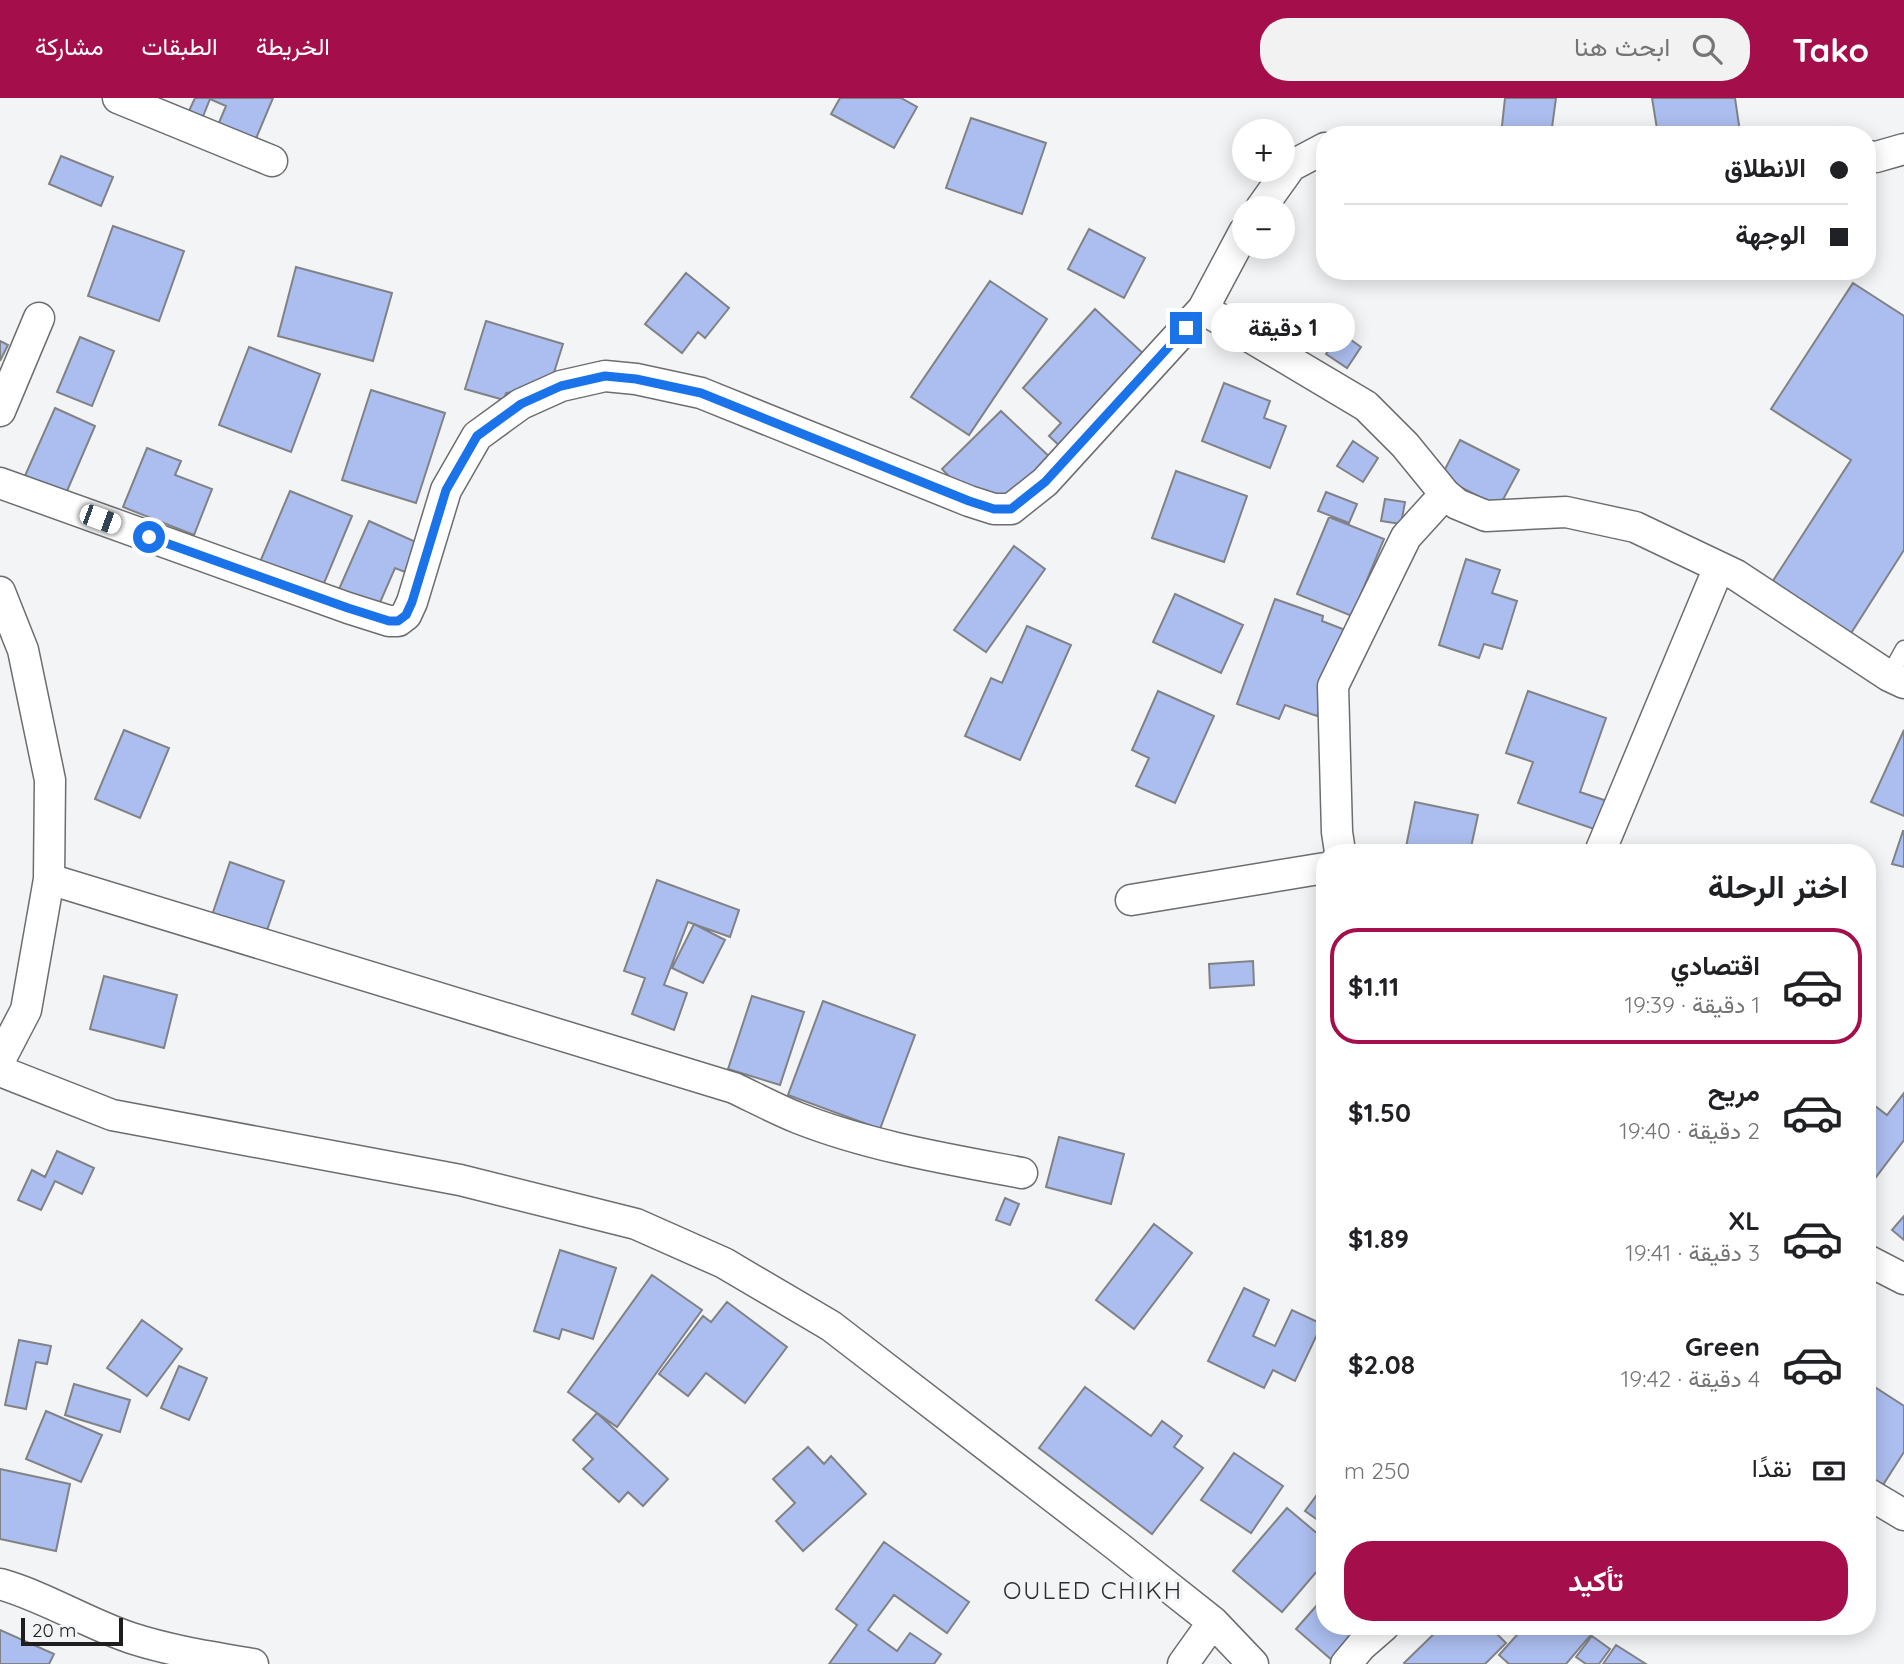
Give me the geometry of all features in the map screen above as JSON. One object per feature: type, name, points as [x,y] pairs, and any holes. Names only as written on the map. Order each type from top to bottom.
[{"type":"street","points":[[118,98],[272,162]]},
{"type":"street","points":[[1876,157],[1904,149]]},
{"type":"street","points":[[1270,196],[1291,166],[1316,153]]},
{"type":"street","points":[[0,483],[389,621],[398,621],[406,615],[446,490],[477,436],[521,404],[561,386],[605,376],[636,379],[701,393],[969,501],[994,509],[1011,509],[1045,482],[1203,309],[1232,255]]},
{"type":"street","points":[[1203,309],[1366,405],[1457,504],[1486,516],[1566,512],[1635,527],[1736,575],[1896,679]]},
{"type":"street","points":[[0,411],[39,318]]},
{"type":"street","points":[[1339,844],[1333,686],[1406,537],[1445,494]]},
{"type":"street","points":[[1603,844],[1719,566]]},
{"type":"street","points":[[0,592],[23,650],[50,780],[49,879],[26,1010],[0,1060]]},
{"type":"street","points":[[1131,900],[1316,869]]},
{"type":"street","points":[[49,879],[734,1088],[798,1118],[835,1130],[922,1154],[1022,1172]]},
{"type":"street","points":[[0,1071],[112,1115],[460,1180],[636,1224],[724,1263],[831,1326],[1213,1622],[1253,1664]]},
{"type":"street","points":[[1876,1265],[1904,1279]]},
{"type":"street","points":[[1876,1498],[1904,1515]]},
{"type":"street","points":[[0,1584],[29,1592],[130,1637],[191,1654],[253,1664]]},
{"type":"street","points":[[1183,1664],[1213,1622]]},
{"type":"street","points":[[1346,1664],[1374,1635]]},
{"type":"lane","points":[[1896,679],[1904,649]]},
{"type":"building","points":[[195,98],[273,98],[255,141],[218,125],[226,106],[210,99],[202,119],[188,113]]},
{"type":"building","points":[[840,98],[901,98],[917,107],[894,148],[831,114]]},
{"type":"building","points":[[1505,98],[1556,98],[1552,126],[1502,126]]},
{"type":"building","points":[[1652,98],[1735,98],[1739,126],[1657,126]]},
{"type":"building","points":[[971,118],[1046,143],[1022,214],[946,188]]},
{"type":"building","points":[[61,156],[113,177],[101,206],[49,184]]},
{"type":"building","points":[[113,226],[184,251],[159,321],[88,296]]},
{"type":"building","points":[[1089,229],[1145,258],[1124,298],[1068,269]]},
{"type":"building","points":[[296,267],[392,293],[373,361],[278,336]]},
{"type":"building","points":[[686,273],[729,308],[705,338],[698,332],[682,353],[645,324]]},
{"type":"building","points":[[990,281],[1047,319],[969,435],[911,397]]},
{"type":"building","points":[[1853,283],[1904,316],[1904,550],[1846,641],[1767,590],[1851,460],[1771,409]]},
{"type":"building","points":[[1095,309],[1147,357],[1063,449],[1049,436],[1061,423],[1023,388]]},
{"type":"building","points":[[486,321],[563,344],[550,385],[506,393],[504,400],[465,389]]},
{"type":"building","points":[[1341,333],[1361,347],[1347,368],[1326,354]]},
{"type":"building","points":[[80,337],[114,351],[92,406],[57,392]]},
{"type":"building","points":[[0,341],[8,345],[0,361]]},
{"type":"building","points":[[249,347],[320,374],[291,452],[219,425]]},
{"type":"building","points":[[1224,383],[1270,401],[1264,418],[1286,426],[1270,468],[1202,441]]},
{"type":"building","points":[[371,390],[445,413],[416,503],[342,480]]},
{"type":"building","points":[[55,408],[95,426],[61,505],[20,487]]},
{"type":"building","points":[[1001,411],[1054,461],[1017,498],[963,491],[942,469]]},
{"type":"building","points":[[1460,440],[1519,470],[1499,507],[1441,477]]},
{"type":"building","points":[[1353,441],[1378,458],[1363,482],[1337,466]]},
{"type":"building","points":[[147,448],[181,461],[175,475],[212,489],[194,535],[123,507]]},
{"type":"building","points":[[1176,471],[1247,496],[1224,562],[1152,538]]},
{"type":"building","points":[[290,491],[352,516],[322,588],[260,562]]},
{"type":"building","points":[[1326,492],[1357,504],[1349,523],[1318,511]]},
{"type":"building","points":[[1385,499],[1405,502],[1401,524],[1381,521]]},
{"type":"building","points":[[1329,517],[1384,539],[1352,616],[1297,594]]},
{"type":"building","points":[[369,521],[418,543],[405,572],[395,568],[375,614],[336,596]]},
{"type":"building","points":[[1014,546],[1045,569],[986,652],[954,630]]},
{"type":"building","points":[[1466,559],[1500,570],[1492,593],[1517,601],[1502,649],[1484,644],[1479,658],[1439,645]]},
{"type":"building","points":[[1175,594],[1243,625],[1221,673],[1153,642]]},
{"type":"building","points":[[1275,599],[1323,616],[1322,621],[1348,631],[1317,716],[1285,705],[1279,719],[1237,704]]},
{"type":"building","points":[[1027,626],[1071,645],[1020,760],[965,736],[991,678],[1002,683]]},
{"type":"building","points":[[1158,691],[1214,716],[1175,803],[1136,786],[1149,758],[1132,750]]},
{"type":"building","points":[[1528,691],[1606,718],[1580,792],[1610,802],[1600,831],[1518,803],[1533,762],[1506,753]]},
{"type":"building","points":[[124,730],[169,748],[140,818],[95,799]]},
{"type":"building","points":[[1904,730],[1904,816],[1871,802]]},
{"type":"building","points":[[1415,802],[1478,815],[1472,844],[1407,844]]},
{"type":"building","points":[[1904,831],[1904,867],[1892,864]]},
{"type":"building","points":[[230,862],[284,881],[265,936],[211,918]]},
{"type":"building","points":[[657,880],[739,910],[730,937],[688,922],[664,985],[687,993],[674,1030],[632,1014],[645,978],[624,971]]},
{"type":"building","points":[[694,924],[725,940],[703,983],[672,968]]},
{"type":"building","points":[[1253,961],[1254,985],[1210,988],[1209,964]]},
{"type":"building","points":[[104,976],[177,995],[164,1048],[90,1029]]},
{"type":"building","points":[[752,996],[804,1012],[780,1085],[728,1069]]},
{"type":"building","points":[[823,1001],[915,1035],[880,1129],[788,1095]]},
{"type":"building","points":[[1904,1093],[1904,1140],[1876,1177],[1876,1107],[1887,1115]]},
{"type":"building","points":[[1059,1137],[1124,1154],[1111,1204],[1046,1187]]},
{"type":"building","points":[[57,1151],[94,1168],[82,1194],[55,1181],[41,1210],[18,1200],[32,1170],[45,1177]]},
{"type":"building","points":[[1005,1198],[1019,1204],[1010,1225],[996,1220]]},
{"type":"building","points":[[1904,1216],[1904,1240],[1892,1230]]},
{"type":"building","points":[[1154,1224],[1192,1253],[1134,1329],[1096,1300]]},
{"type":"building","points":[[560,1250],[616,1268],[593,1339],[562,1329],[559,1339],[534,1331]]},
{"type":"building","points":[[652,1275],[702,1310],[617,1427],[568,1392]]},
{"type":"building","points":[[1244,1288],[1269,1300],[1253,1336],[1275,1346],[1292,1310],[1316,1321],[1316,1337],[1295,1381],[1273,1370],[1264,1388],[1208,1361]]},
{"type":"building","points":[[727,1302],[787,1347],[745,1403],[706,1373],[688,1396],[659,1374],[703,1316],[711,1322]]},
{"type":"building","points":[[142,1320],[182,1349],[147,1396],[107,1368]]},
{"type":"building","points":[[19,1340],[51,1346],[47,1364],[36,1362],[26,1409],[5,1405]]},
{"type":"building","points":[[179,1366],[207,1378],[189,1420],[161,1408]]},
{"type":"building","points":[[74,1384],[130,1400],[120,1432],[65,1415]]},
{"type":"building","points":[[1085,1387],[1151,1436],[1162,1421],[1182,1436],[1174,1447],[1203,1468],[1152,1534],[1039,1448]]},
{"type":"building","points":[[1876,1388],[1904,1406],[1904,1452],[1881,1488],[1876,1485]]},
{"type":"building","points":[[46,1411],[102,1435],[81,1482],[26,1459]]},
{"type":"building","points":[[597,1413],[668,1479],[643,1506],[628,1492],[619,1502],[583,1469],[593,1459],[573,1440]]},
{"type":"building","points":[[808,1447],[824,1464],[831,1456],[866,1494],[803,1551],[776,1521],[795,1503],[773,1479]]},
{"type":"building","points":[[1234,1453],[1283,1486],[1251,1533],[1201,1500]]},
{"type":"building","points":[[0,1469],[70,1484],[56,1551],[0,1539]]},
{"type":"building","points":[[1316,1496],[1316,1519],[1305,1511]]},
{"type":"building","points":[[1287,1508],[1316,1532],[1316,1572],[1282,1612],[1233,1571]]},
{"type":"building","points":[[884,1542],[969,1602],[947,1633],[894,1595],[868,1630],[897,1651],[910,1633],[941,1654],[934,1664],[829,1664],[857,1625],[836,1609]]},
{"type":"building","points":[[1316,1606],[1316,1635],[1356,1635],[1333,1661],[1296,1629]]},
{"type":"building","points":[[0,1630],[54,1654],[49,1664],[0,1664]]},
{"type":"building","points":[[1433,1635],[1498,1635],[1506,1643],[1485,1664],[1404,1663]]},
{"type":"building","points":[[1517,1635],[1591,1635],[1566,1664],[1509,1664],[1499,1655]]},
{"type":"building","points":[[1592,1636],[1610,1649],[1599,1664],[1586,1664],[1576,1657]]},
{"type":"building","points":[[1616,1645],[1646,1664],[1603,1664]]},
{"type":"district","name":"OULED CHIKH","points":[[1093,1590]]},
{"type":"route","points":[[149,537],[348,608],[389,621],[398,621],[406,615],[412,602],[446,490],[477,436],[521,404],[561,386],[605,376],[636,379],[701,393],[969,501],[994,509],[1011,509],[1045,482],[1186,328]]}]
